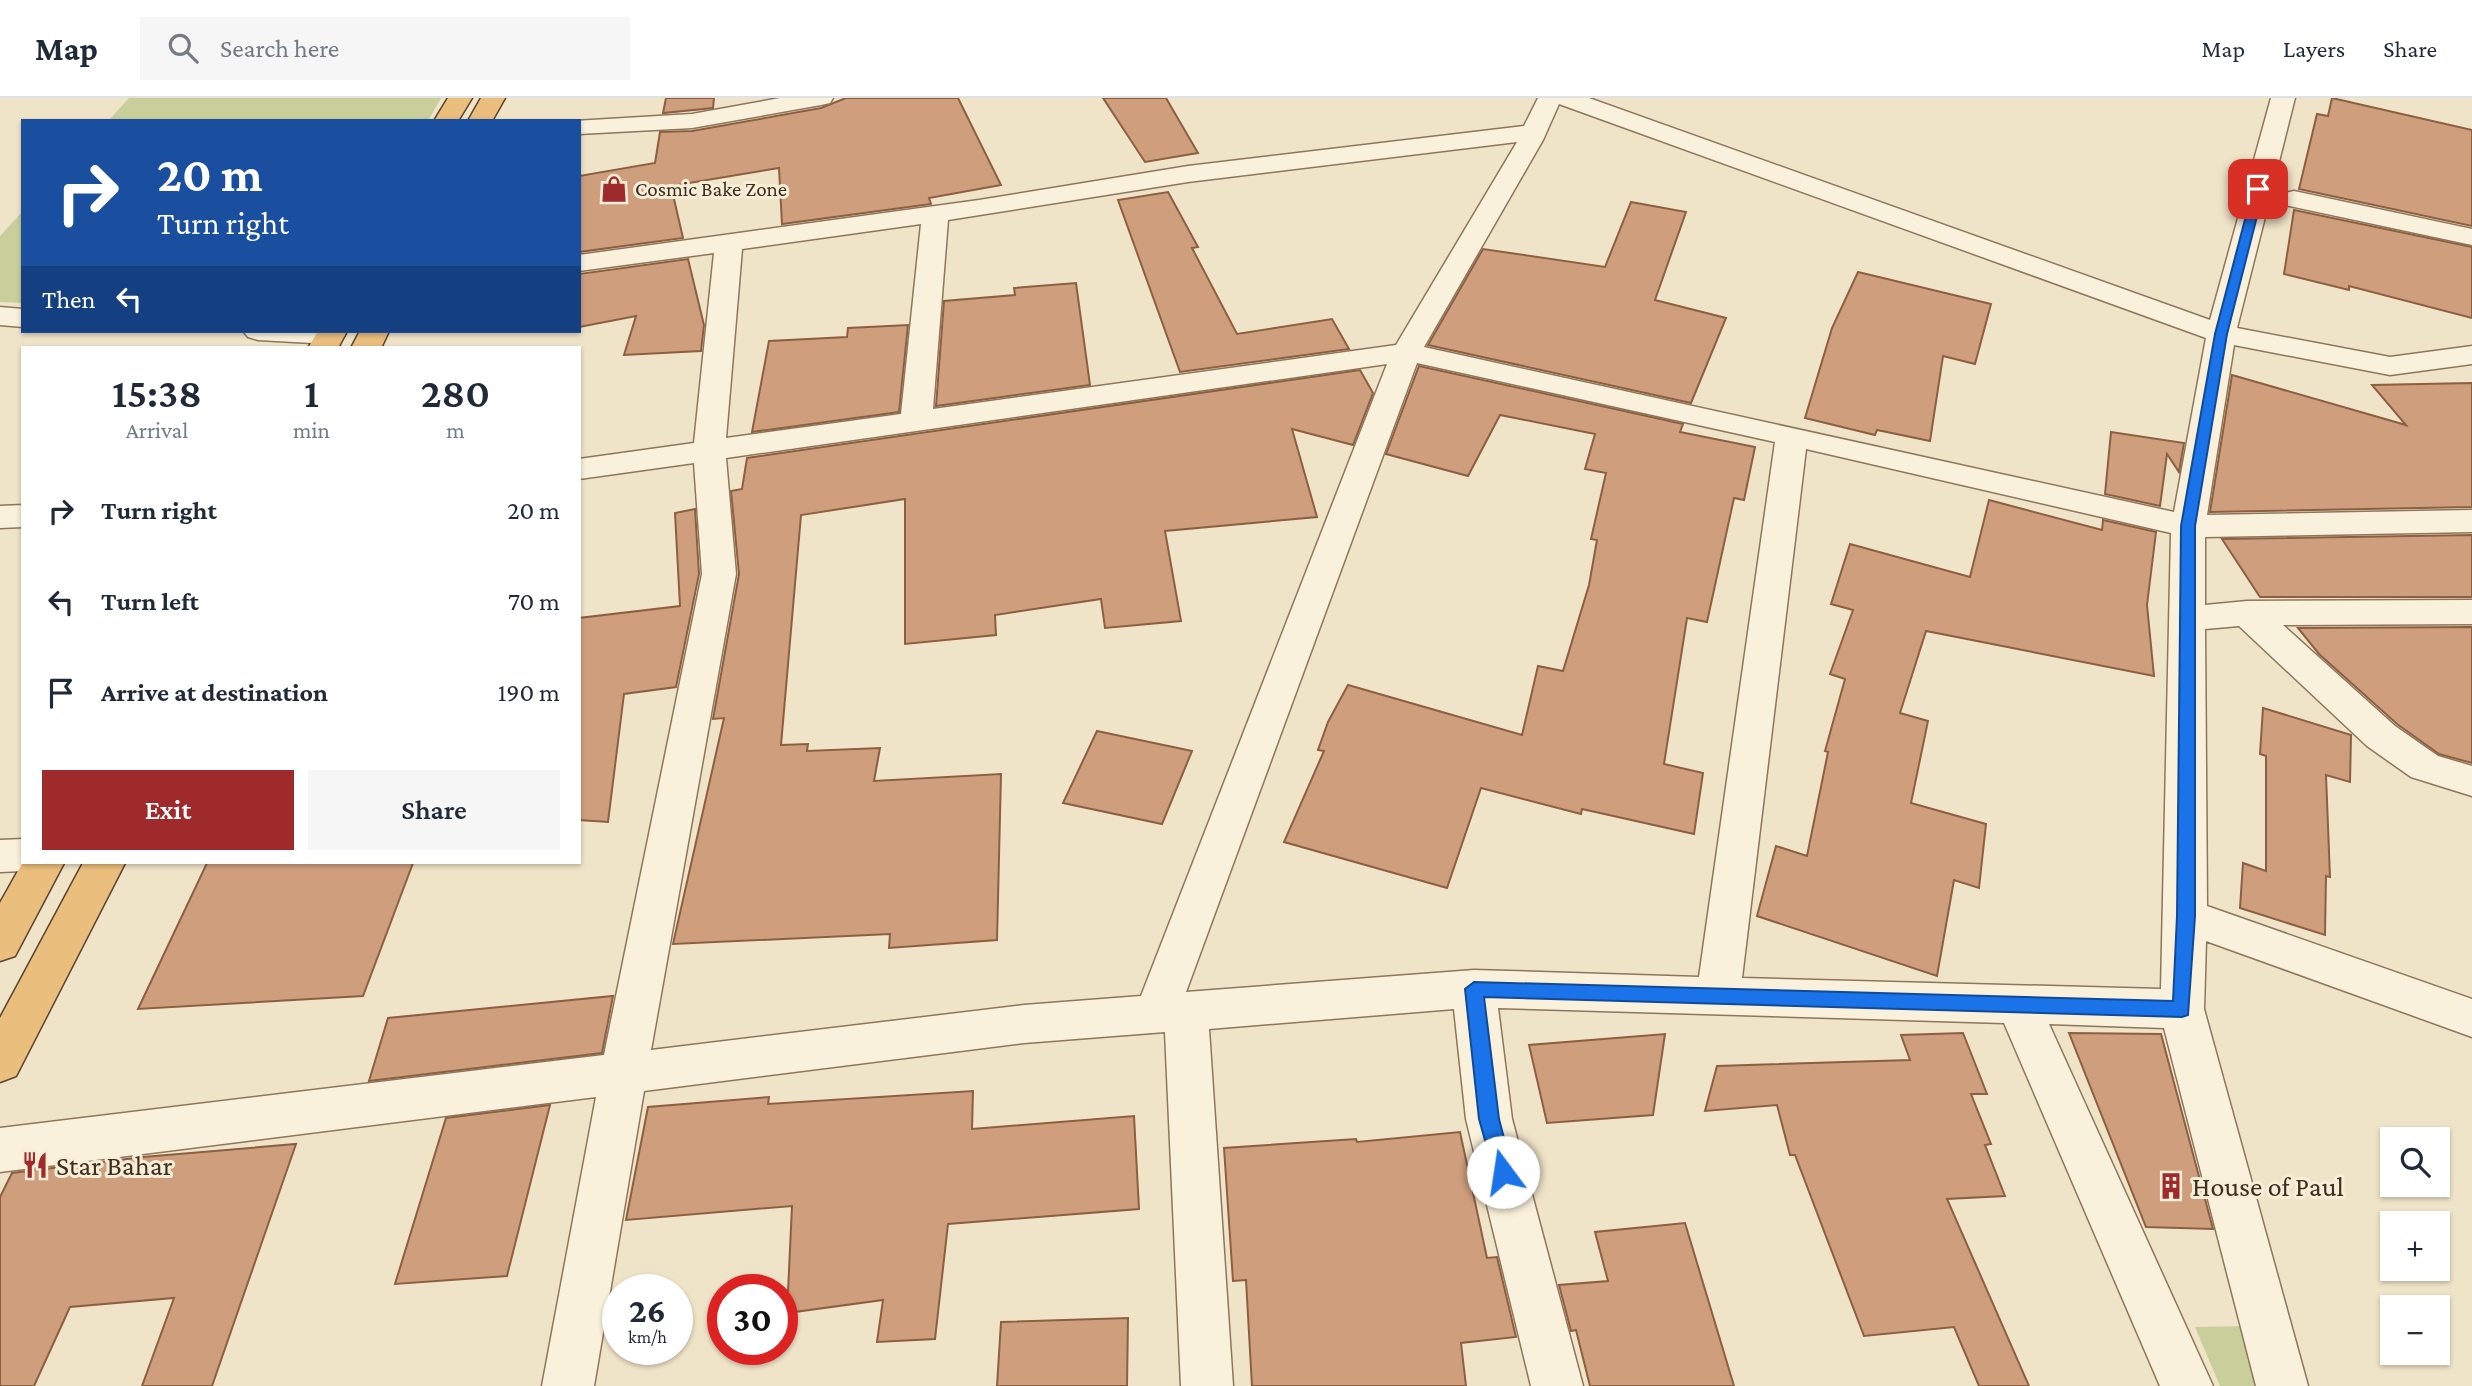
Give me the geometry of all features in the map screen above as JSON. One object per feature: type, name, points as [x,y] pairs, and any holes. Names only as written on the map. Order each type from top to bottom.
[{"type":"highway","points":[[447,119],[460,98]]},
{"type":"highway","points":[[481,119],[493,98]]},
{"type":"highway","points":[[0,943],[42,864]]},
{"type":"highway","points":[[0,1062],[103,864]]},
{"type":"street","points":[[581,127],[692,121],[821,98]]},
{"type":"street","points":[[1207,1386],[1171,1013],[1406,352],[1534,132],[1550,98]]},
{"type":"street","points":[[1566,98],[2221,334],[2390,366],[2472,355]]},
{"type":"street","points":[[2282,1386],[2182,1009],[2186,916],[2188,526],[2221,334],[2283,98]]},
{"type":"street","points":[[581,263],[935,214],[1188,174],[1534,132]]},
{"type":"street","points":[[2294,199],[2472,237]]},
{"type":"street","points":[[916,421],[935,214]]},
{"type":"street","points":[[568,1386],[624,1072],[719,573],[711,450],[729,241]]},
{"type":"street","points":[[0,316],[21,317]]},
{"type":"street","points":[[278,333],[329,338]]},
{"type":"street","points":[[581,469],[1406,352],[2188,526],[2472,521]]},
{"type":"street","points":[[1718,996],[1792,436]]},
{"type":"street","points":[[0,517],[21,516]]},
{"type":"street","points":[[2187,619],[2247,613],[2472,612]]},
{"type":"street","points":[[2247,613],[2381,736],[2425,767],[2472,781]]},
{"type":"street","points":[[0,856],[21,855]]},
{"type":"street","points":[[2186,916],[2472,1018]]},
{"type":"street","points":[[1474,989],[1489,1119],[1558,1386]]},
{"type":"street","points":[[0,1150],[1024,1024],[1474,989],[2182,1009]]},
{"type":"street","points":[[2018,1004],[2187,1386]]},
{"type":"green space","points":[[129,98],[441,98],[429,119],[110,119]]},
{"type":"green space","points":[[21,213],[21,303],[0,302],[0,236]]},
{"type":"green space","points":[[2250,1326],[2267,1386],[2220,1386],[2195,1327]]},
{"type":"building","points":[[666,98],[714,98],[713,108],[663,113]]},
{"type":"building","points":[[846,98],[958,98],[1001,185],[929,198],[931,204],[782,224],[779,168],[671,186],[683,238],[581,252],[581,176],[655,163],[660,132],[692,131],[821,108]]},
{"type":"building","points":[[1103,98],[1166,98],[1198,153],[1145,162]]},
{"type":"building","points":[[2332,98],[2472,130],[2472,226],[2299,189],[2317,114],[2328,116]]},
{"type":"building","points":[[1168,192],[1198,247],[1192,248],[1237,334],[1332,319],[1349,349],[1180,372],[1118,200]]},
{"type":"building","points":[[1631,202],[1686,212],[1655,300],[1726,318],[1691,403],[1428,345],[1483,249],[1605,267]]},
{"type":"building","points":[[2294,210],[2472,247],[2472,318],[2349,286],[2349,290],[2284,274]]},
{"type":"building","points":[[688,259],[704,325],[701,351],[624,355],[636,316],[581,327],[581,274]]},
{"type":"building","points":[[1858,272],[1991,304],[1975,364],[1943,356],[1930,441],[1877,430],[1875,435],[1805,418],[1832,328]]},
{"type":"building","points":[[1076,283],[1090,385],[936,406],[944,301],[1015,295],[1014,288]]},
{"type":"building","points":[[908,325],[899,412],[752,432],[769,341],[847,337],[848,328]]},
{"type":"building","points":[[1419,366],[1683,424],[1680,432],[1755,447],[1744,500],[1734,498],[1707,622],[1687,618],[1664,764],[1703,773],[1694,834],[1582,809],[1581,814],[1481,788],[1447,888],[1284,842],[1324,751],[1318,750],[1328,722],[1348,685],[1522,735],[1538,666],[1563,671],[1589,585],[1597,540],[1591,539],[1606,473],[1585,469],[1595,434],[1500,415],[1468,476],[1386,454]]},
{"type":"building","points":[[1360,370],[1373,393],[1353,445],[1292,429],[1317,517],[1165,531],[1181,621],[1105,628],[1101,599],[995,615],[996,635],[905,644],[905,499],[801,515],[781,745],[808,744],[807,751],[880,748],[874,781],[1001,774],[997,940],[889,948],[890,934],[673,944],[724,718],[713,719],[739,574],[731,491],[742,489],[747,458]]},
{"type":"building","points":[[2232,375],[2406,425],[2372,385],[2472,383],[2472,507],[2210,512]]},
{"type":"building","points":[[2111,432],[2184,443],[2179,472],[2167,454],[2160,506],[2105,494]]},
{"type":"building","points":[[1989,500],[2102,530],[2103,520],[2156,532],[2147,605],[2154,676],[1926,631],[1900,713],[1928,721],[1911,803],[1986,824],[1979,888],[1954,880],[1937,976],[1757,916],[1776,846],[1807,856],[1828,752],[1825,751],[1845,679],[1830,674],[1853,610],[1831,604],[1850,544],[1970,577]]},
{"type":"building","points":[[695,509],[699,574],[676,687],[624,694],[608,822],[581,820],[581,618],[680,606],[675,513]]},
{"type":"building","points":[[2472,535],[2472,597],[2260,597],[2222,539]]},
{"type":"building","points":[[2472,627],[2472,763],[2439,754],[2397,724],[2319,654],[2298,628]]},
{"type":"building","points":[[2263,708],[2351,735],[2350,782],[2326,775],[2330,877],[2326,876],[2325,935],[2240,908],[2243,863],[2266,871],[2266,756],[2260,754]]},
{"type":"building","points":[[1097,731],[1192,751],[1162,824],[1063,803]]},
{"type":"building","points":[[207,864],[413,864],[363,996],[138,1009]]},
{"type":"building","points":[[613,996],[602,1053],[369,1081],[388,1018]]},
{"type":"building","points":[[1963,1033],[1987,1094],[1971,1094],[1991,1144],[1985,1145],[2005,1196],[1947,1199],[2029,1386],[1979,1386],[1954,1327],[1864,1336],[1795,1155],[1790,1155],[1777,1105],[1705,1111],[1717,1066],[1910,1060],[1901,1035]]},
{"type":"building","points":[[2069,1033],[2161,1034],[2213,1229],[2146,1227]]},
{"type":"building","points":[[1665,1034],[1653,1115],[1547,1123],[1529,1045]]},
{"type":"building","points":[[973,1091],[972,1129],[1134,1116],[1139,1209],[948,1224],[935,1339],[877,1342],[883,1300],[798,1312],[798,1274],[789,1274],[792,1206],[626,1220],[648,1107],[769,1097],[768,1104]]},
{"type":"building","points":[[550,1105],[507,1276],[395,1284],[446,1118]]},
{"type":"building","points":[[1460,1132],[1487,1258],[1497,1257],[1516,1337],[1461,1343],[1466,1386],[1252,1386],[1246,1280],[1233,1281],[1224,1148],[1356,1139],[1357,1142]]},
{"type":"building","points":[[296,1144],[212,1386],[142,1386],[174,1298],[70,1307],[34,1386],[0,1386],[0,1197],[12,1173],[143,1157]]},
{"type":"building","points":[[1685,1223],[1734,1386],[1590,1386],[1576,1330],[1571,1331],[1559,1285],[1608,1281],[1595,1232]]},
{"type":"building","points":[[1128,1318],[1127,1386],[997,1386],[1001,1322]]},
{"type":"place","name":"Cosmic Bake Zone","points":[[614,189]]},
{"type":"place","name":"Star Bahar","points":[[35,1165]]},
{"type":"place","name":"House of Paul","points":[[2171,1186]]},
{"type":"route","points":[[1503,1172],[1489,1119],[1474,989],[2182,1009],[2186,916],[2188,526],[2221,334],[2258,189]]}]
